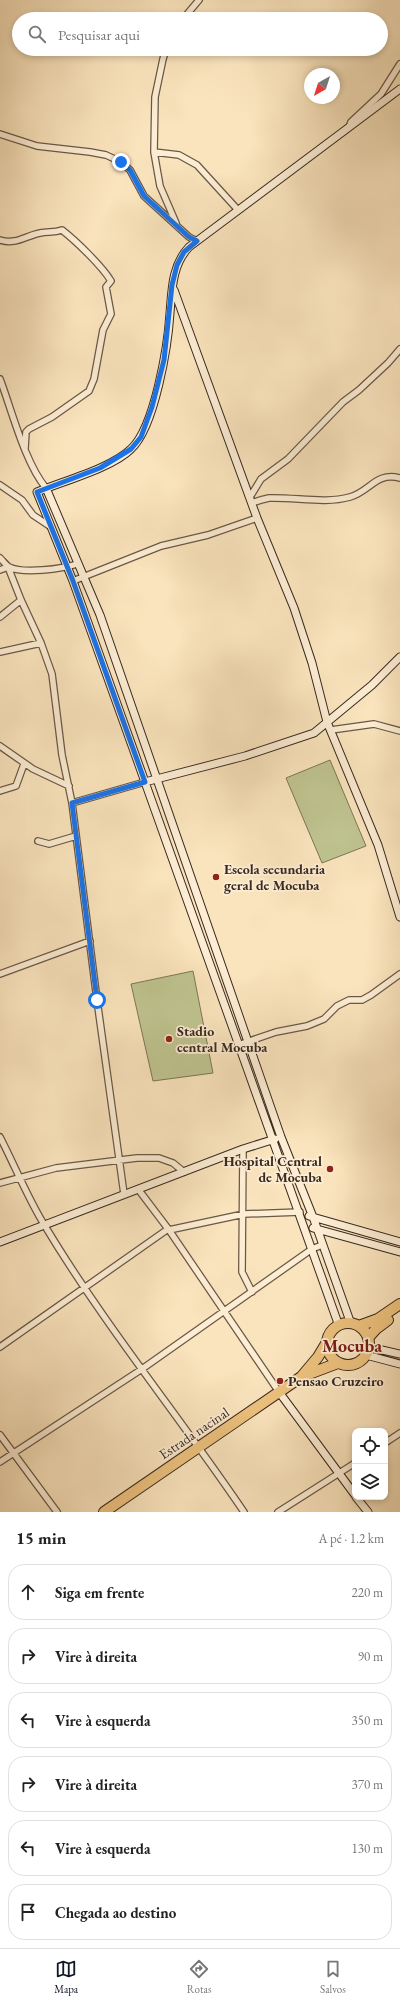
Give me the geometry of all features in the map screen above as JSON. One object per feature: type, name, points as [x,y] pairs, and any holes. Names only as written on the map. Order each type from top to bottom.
[{"type":"highway","points":[[301,1377],[318,1357],[331,1332],[339,1326],[355,1325],[378,1319],[400,1304]]},
{"type":"highway","points":[[327,1342],[328,1350],[338,1363],[354,1365],[361,1361],[380,1326],[400,1312]]},
{"type":"highway","points":[[355,1325],[368,1347]]},
{"type":"highway","points":[[301,1377],[338,1363]]},
{"type":"highway","name":"Estrada nacinal","points":[[104,1512],[301,1377]]},
{"type":"street","points":[[189,12],[199,0]]},
{"type":"street","points":[[163,56],[155,98],[154,152],[160,186],[177,225]]},
{"type":"street","points":[[348,129],[351,122],[381,94],[400,64]]},
{"type":"street","points":[[37,492],[100,468],[131,449],[141,437],[152,407],[164,360],[172,285],[177,265],[188,247],[400,89]]},
{"type":"street","points":[[0,134],[37,146],[106,155],[121,162],[130,170],[144,196],[189,237],[197,241]]},
{"type":"street","points":[[154,152],[179,155],[197,165],[238,210]]},
{"type":"street","points":[[0,240],[10,243],[42,232],[52,234],[62,230],[74,239],[106,272],[111,280],[106,287],[111,314],[103,330],[94,379],[89,391],[52,417],[29,429],[26,432],[25,448]]},
{"type":"street","points":[[172,285],[257,518],[294,608],[312,662],[327,722],[378,845],[400,917]]},
{"type":"street","points":[[251,500],[261,478],[288,459],[343,402],[382,369],[400,349]]},
{"type":"street","points":[[0,379],[38,479],[46,488],[77,564],[100,615],[281,1137],[313,1217],[322,1245],[355,1325]]},
{"type":"street","points":[[251,500],[268,498],[332,500],[358,494],[376,480],[386,476],[400,478]]},
{"type":"street","points":[[38,479],[37,492],[73,581],[238,1045],[305,1226],[339,1326]]},
{"type":"street","points":[[0,485],[22,500],[33,515],[51,527]]},
{"type":"street","points":[[73,581],[161,546],[208,534],[257,518]]},
{"type":"street","points":[[0,558],[8,567],[20,600],[41,643],[52,674],[62,754],[72,803],[118,1160],[124,1194]]},
{"type":"street","points":[[0,570],[8,567],[22,570],[57,570],[77,564]]},
{"type":"street","points":[[0,617],[20,600]]},
{"type":"street","points":[[88,624],[100,615]]},
{"type":"street","points":[[0,652],[41,643]]},
{"type":"street","points":[[72,803],[295,740],[314,733],[372,685],[400,657]]},
{"type":"street","points":[[331,730],[374,724],[400,730]]},
{"type":"street","points":[[0,746],[24,764],[69,786]]},
{"type":"street","points":[[0,791],[16,786],[24,764]]},
{"type":"street","points":[[38,841],[49,844],[76,836]]},
{"type":"street","points":[[200,936],[210,932]]},
{"type":"street","points":[[0,974],[90,941]]},
{"type":"street","points":[[238,1045],[276,1032],[307,1026],[324,1019],[337,1006],[349,1000],[362,1000],[400,974]]},
{"type":"street","points":[[0,1137],[44,1225],[85,1288],[142,1369],[200,1446],[244,1512]]},
{"type":"street","points":[[0,1242],[243,1149],[281,1137]]},
{"type":"street","points":[[243,1149],[244,1214],[242,1272],[252,1292]]},
{"type":"street","points":[[0,1183],[56,1168],[118,1160],[159,1158],[173,1163],[184,1172]]},
{"type":"street","points":[[138,1189],[168,1230],[279,1392],[352,1490]]},
{"type":"street","points":[[0,1347],[168,1230],[244,1214],[300,1212],[400,1242]]},
{"type":"street","points":[[305,1226],[400,1252]]},
{"type":"street","points":[[0,1462],[142,1369],[312,1249],[322,1245]]},
{"type":"street","points":[[368,1347],[400,1354]]},
{"type":"street","points":[[368,1347],[400,1364]]},
{"type":"street","points":[[388,1441],[400,1433]]},
{"type":"street","points":[[0,1435],[57,1512]]},
{"type":"street","points":[[278,1512],[354,1464]]},
{"type":"street","points":[[359,1500],[368,1512]]},
{"type":"green space","points":[[330,760],[366,846],[322,863],[286,778]]},
{"type":"green space","points":[[193,971],[213,1073],[153,1081],[131,984]]},
{"type":"place","name":"Escola secundaria geral de Mocuba","points":[[216,877]]},
{"type":"place","name":"Stadio central Mocuba","points":[[169,1039]]},
{"type":"place","name":"Hospital Central de Mocuba","points":[[330,1169]]},
{"type":"place","name":"Pensao Cruzeiro","points":[[280,1381]]},
{"type":"district","name":"Mocuba","points":[[352,1345]]},
{"type":"route","points":[[97,1000],[72,803],[145,782],[73,581],[37,492],[100,468],[131,449],[141,437],[152,407],[164,360],[172,285],[177,265],[188,247],[197,241],[189,237],[144,196],[135,182],[130,170],[121,162]]}]
